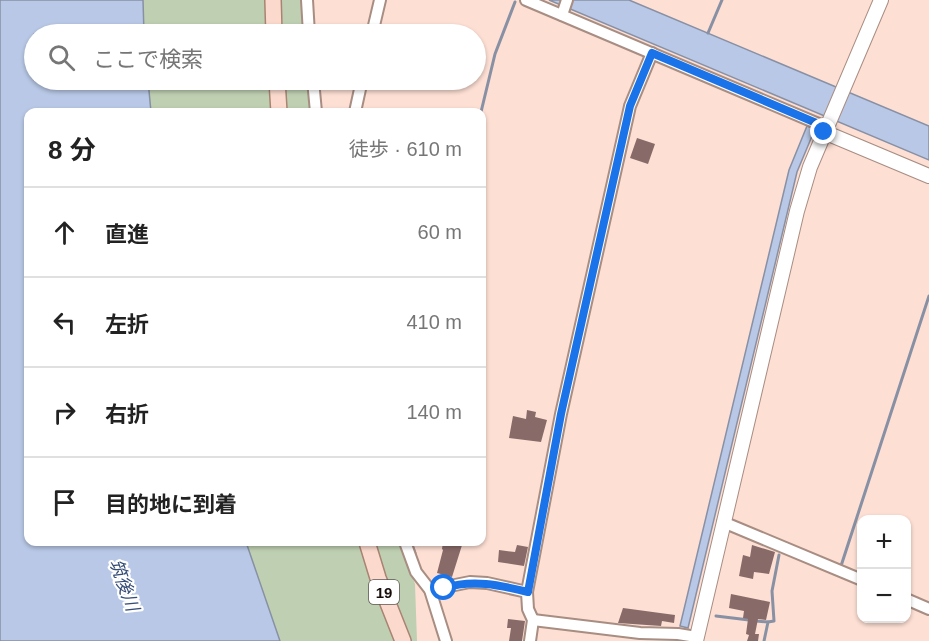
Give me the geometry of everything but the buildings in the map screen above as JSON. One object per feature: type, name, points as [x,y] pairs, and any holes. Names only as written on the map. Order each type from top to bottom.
[{"type":"main road","points":[[273,0],[274,24]]},
{"type":"main road","points":[[278,90],[279,108]]},
{"type":"main road","name":"19","points":[[368,546],[378,578],[403,641]]},
{"type":"street","points":[[307,0],[308,24]]},
{"type":"street","points":[[374,24],[380,0]]},
{"type":"street","points":[[526,0],[564,8],[652,53],[827,126],[929,176]]},
{"type":"street","points":[[533,620],[639,637],[678,634],[696,639],[797,211],[810,167],[881,0]]},
{"type":"street","points":[[530,641],[533,620],[528,609],[528,592],[561,414],[630,106],[652,53]]},
{"type":"street","points":[[314,90],[316,108]]},
{"type":"street","points":[[356,108],[360,90]]},
{"type":"street","points":[[723,522],[857,578]]},
{"type":"street","points":[[406,546],[416,572],[430,590],[446,641]]},
{"type":"street","points":[[430,590],[470,582],[487,583],[528,592]]},
{"type":"street","points":[[911,601],[929,609]]},
{"type":"green space","points":[[143,0],[267,0],[268,24],[144,24]]},
{"type":"green space","points":[[281,0],[302,0],[304,24],[282,24]]},
{"type":"green space","points":[[149,90],[273,90],[274,108],[151,108]]},
{"type":"green space","points":[[286,90],[310,90],[312,108],[287,108]]},
{"type":"green space","points":[[247,546],[360,546],[396,641],[280,641]]},
{"type":"green space","points":[[375,546],[401,546],[415,584],[417,641],[409,641]]},
{"type":"water","name":"筑後川","points":[[0,0],[143,0],[144,24],[24,24],[24,90],[149,90],[151,108],[24,108],[24,546],[247,546],[280,641],[0,641]]},
{"type":"water","points":[[549,0],[629,0],[929,126],[929,160]]},
{"type":"water","points":[[807,126],[815,129],[797,172],[688,628],[680,626],[789,170]]},
{"type":"waterway","points":[[708,33],[722,0]]},
{"type":"waterway","points":[[482,108],[495,54],[515,2]]},
{"type":"waterway","points":[[841,566],[929,296]]},
{"type":"waterway","points":[[412,546],[415,553]]},
{"type":"waterway","points":[[768,622],[774,621],[772,591],[779,555]]},
{"type":"waterway","points":[[716,616],[749,620]]},
{"type":"waterway","points":[[756,621],[768,622],[764,641]]},
{"type":"route","points":[[444,588],[470,582],[487,583],[528,592],[561,414],[630,106],[652,53],[821,125],[824,132]]}]
